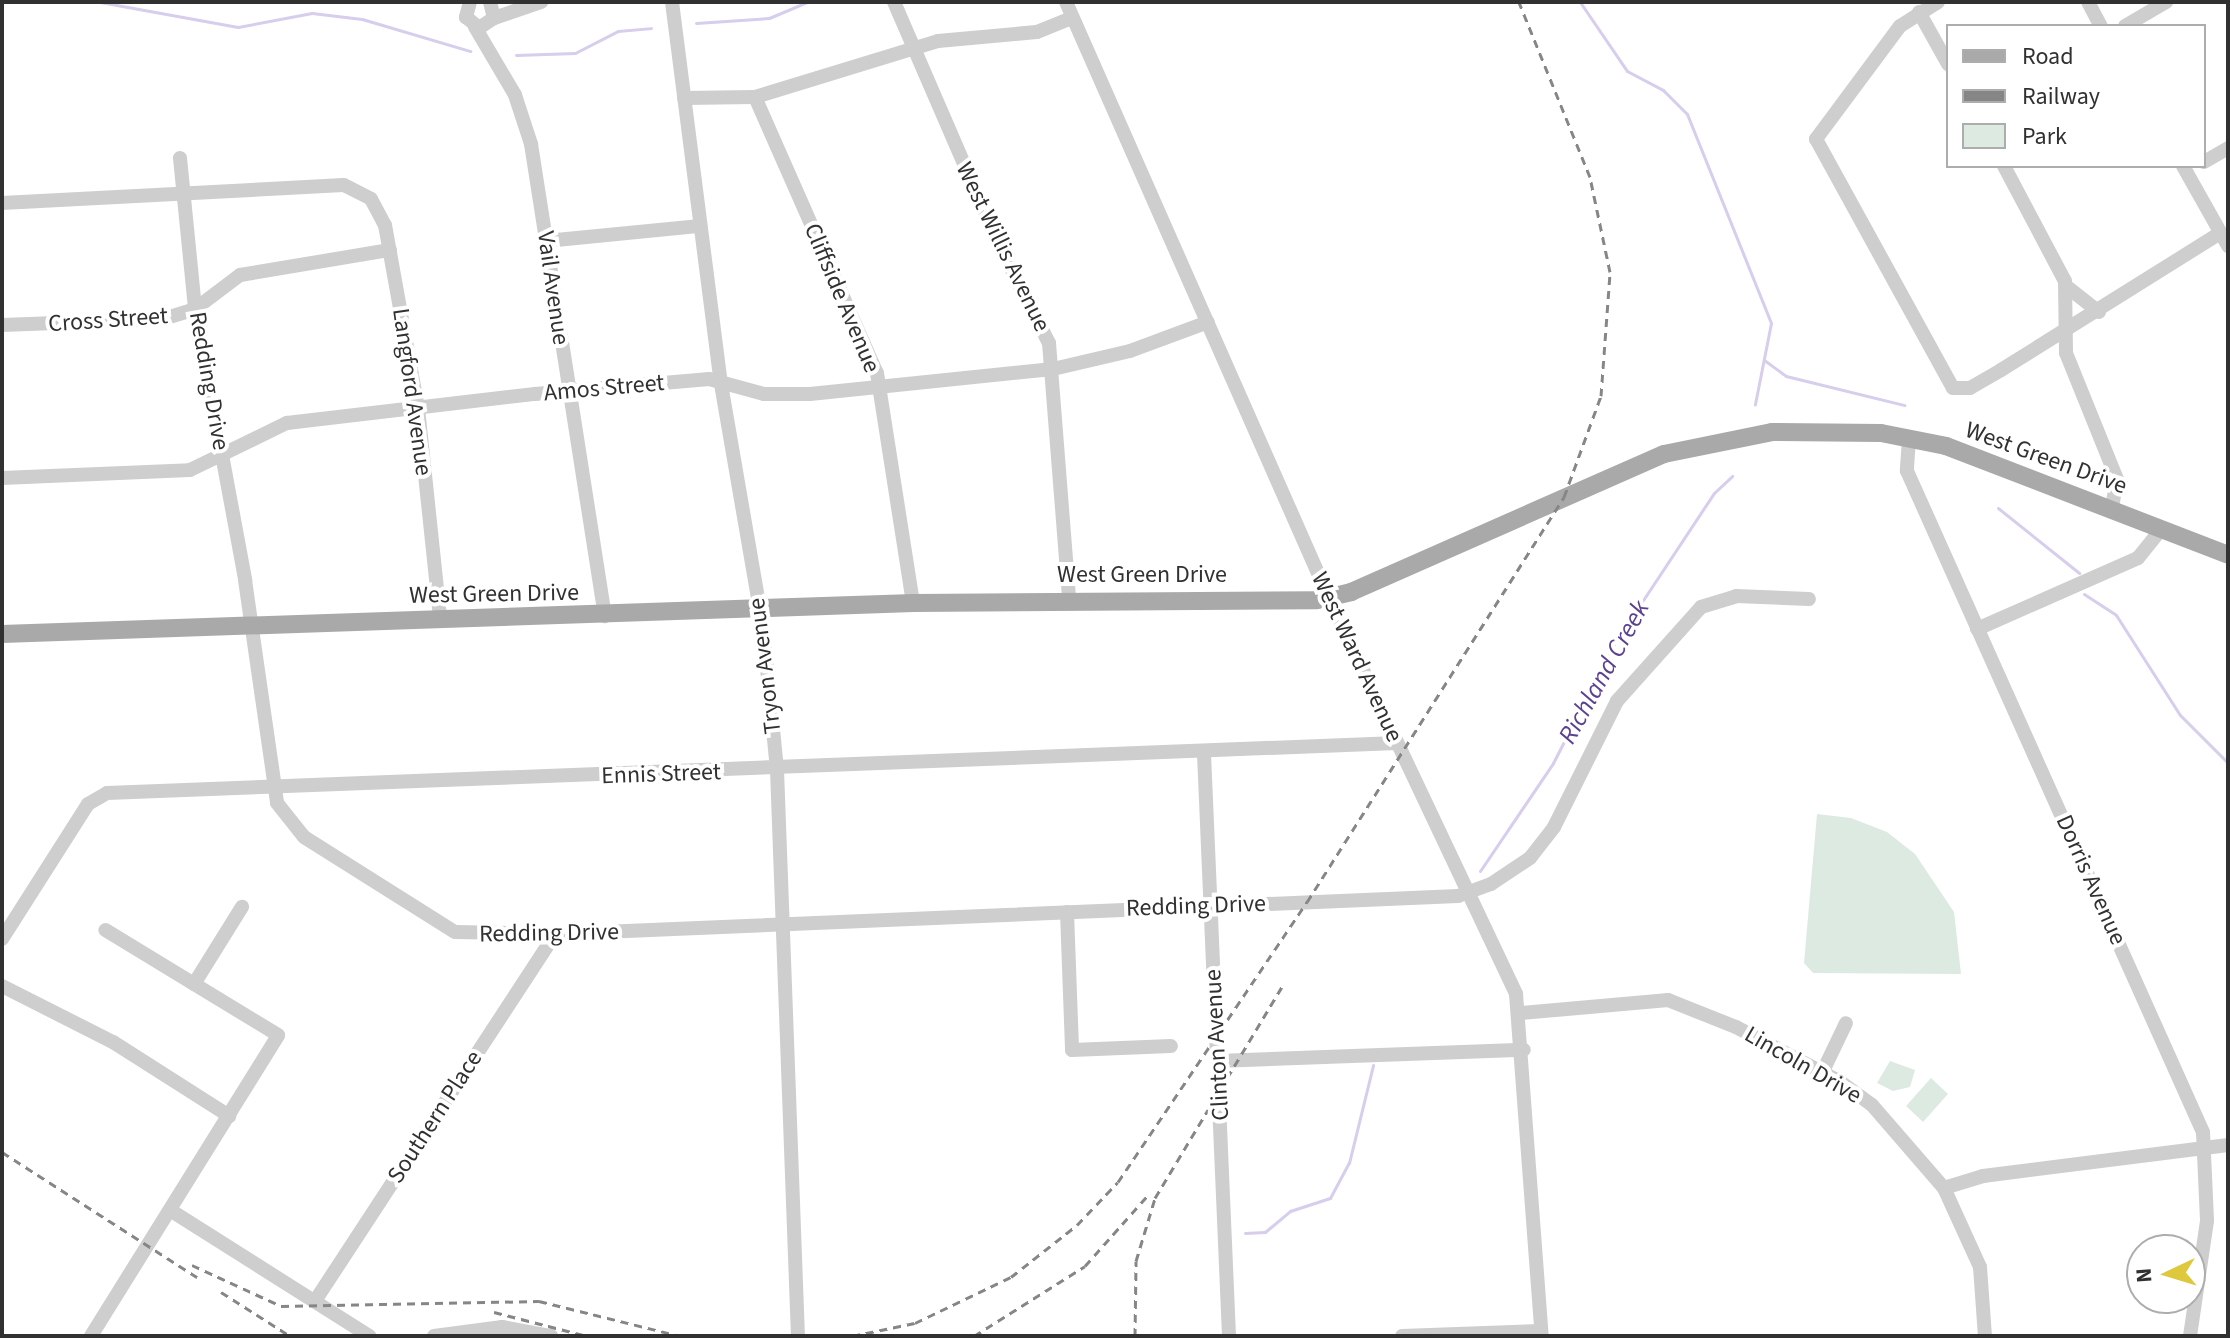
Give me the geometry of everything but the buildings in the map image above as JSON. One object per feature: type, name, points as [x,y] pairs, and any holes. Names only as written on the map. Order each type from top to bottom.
[{"type":"main road","name":"West Green Drive","points":[[2,634],[251,627],[440,617],[605,616],[913,603],[1329,598],[1664,454],[1772,432],[1909,439],[2012,467],[2228,555]]},
{"type":"street","name":"Vail Avenue","points":[[490,2],[496,60]]},
{"type":"street","points":[[475,27],[541,2]]},
{"type":"street","name":"Tryon Avenue","points":[[672,2],[721,384],[760,609],[777,770],[798,1336]]},
{"type":"street","name":"West Willis Avenue","points":[[894,2],[1004,256],[1042,323],[1053,369],[1069,599]]},
{"type":"street","name":"West Ward Avenue","points":[[1066,2],[1329,598],[1469,893],[1522,1013],[1541,1334]]},
{"type":"street","points":[[1938,2],[1900,26],[1816,138],[1948,381],[1957,390],[1970,388],[2224,240],[2189,168]]},
{"type":"street","points":[[2088,2],[2100,24]]},
{"type":"street","points":[[2128,24],[2166,2]]},
{"type":"street","name":"Vail Avenue","points":[[467,4],[475,27],[496,60],[531,144],[567,392],[605,616]]},
{"type":"street","points":[[1919,12],[1946,60]]},
{"type":"street","points":[[684,98],[755,97],[960,37],[1037,32],[1072,18]]},
{"type":"street","name":"Cliffside Avenue","points":[[755,97],[877,373],[913,603]]},
{"type":"street","points":[[2206,161],[2228,148]]},
{"type":"street","name":"Redding Drive","points":[[180,158],[195,309],[223,459],[275,789],[293,829],[443,926],[471,936],[555,934],[1469,893]]},
{"type":"street","points":[[2005,168],[2066,286],[2099,312]]},
{"type":"street","name":"Langford Avenue","points":[[183,195],[346,186],[380,210],[418,408],[440,617]]},
{"type":"street","points":[[2,203],[183,195]]},
{"type":"street","points":[[546,241],[700,226]]},
{"type":"street","name":"Cross Street","points":[[2,325],[163,319],[195,309],[240,275],[390,250]]},
{"type":"street","points":[[2066,286],[2066,353],[2117,479],[2112,507]]},
{"type":"street","name":"Amos Street","points":[[2,478],[190,470],[223,459],[287,423],[567,392],[709,379],[764,394],[877,387],[1053,369],[1130,351],[1208,322]]},
{"type":"street","name":"Dorris Avenue","points":[[1909,439],[1907,471],[2194,1109],[2205,1149],[2207,1221],[2190,1336]]},
{"type":"street","points":[[1977,629],[2138,558],[2162,528]]},
{"type":"street","points":[[1469,893],[1530,858],[1554,827],[1617,701],[1701,607],[1736,596],[1809,599]]},
{"type":"street","name":"Ennis Street","points":[[2,939],[97,797],[1204,754],[1397,743]]},
{"type":"street","name":"Clinton Avenue","points":[[1204,754],[1229,1336]]},
{"type":"street","points":[[194,984],[242,907]]},
{"type":"street","points":[[1067,912],[1072,1050],[1171,1046]]},
{"type":"street","points":[[91,1336],[150,1247],[278,1035],[105,930]]},
{"type":"street","name":"Southern Place","points":[[315,1301],[555,934]]},
{"type":"street","points":[[2,986],[113,1042],[229,1116]]},
{"type":"street","name":"Lincoln Drive","points":[[1522,1013],[1668,1000],[1823,1071],[1872,1105],[1944,1188],[1980,1267],[1985,1336]]},
{"type":"street","points":[[1823,1071],[1846,1023]]},
{"type":"street","points":[[1218,1061],[1524,1050]]},
{"type":"street","points":[[1944,1188],[1983,1176],[2228,1145]]},
{"type":"street","points":[[170,1210],[369,1336]]},
{"type":"street","points":[[434,1336],[502,1327],[551,1336]]},
{"type":"street","points":[[1402,1336],[1541,1334]]},
{"type":"green space","points":[[1817,814],[1851,818],[1887,832],[1915,854],[1954,912],[1961,974],[1813,973],[1804,963]]},
{"type":"green space","points":[[1890,1061],[1915,1070],[1910,1087],[1893,1091],[1877,1083]]},
{"type":"green space","points":[[1931,1078],[1948,1094],[1923,1122],[1906,1106]]},
{"type":"waterway","points":[[100,2],[238,27],[312,13],[362,19],[470,51]]},
{"type":"waterway","points":[[696,23],[769,18],[807,2]]},
{"type":"waterway","name":"Richland Creek","points":[[1580,2],[1627,71],[1663,90],[1687,114],[1771,323],[1755,404]]},
{"type":"waterway","points":[[516,55],[575,53],[618,31],[651,28]]},
{"type":"waterway","points":[[1764,360],[1786,376],[1904,405]]},
{"type":"waterway","name":"Richland Creek","points":[[1480,871],[1553,763],[1614,644],[1714,493],[1732,476]]},
{"type":"waterway","points":[[1998,508],[2079,573]]},
{"type":"waterway","points":[[2084,594],[2116,615],[2180,715],[2228,763]]},
{"type":"waterway","name":"Richland Creek","points":[[1245,1233],[1265,1232],[1290,1211],[1330,1198],[1349,1163],[1373,1065]]},
{"type":"railway","points":[[852,1336],[915,1323],[1011,1277],[1077,1225],[1118,1182],[1307,902],[1564,497],[1601,396],[1610,272],[1590,177],[1519,2]]},
{"type":"railway","points":[[1135,1336],[1136,1261],[1155,1198],[1282,987]]},
{"type":"railway","points":[[2,1152],[197,1277]]},
{"type":"railway","points":[[974,1336],[1085,1266],[1149,1194]]},
{"type":"railway","points":[[192,1265],[281,1306],[539,1301],[680,1336]]},
{"type":"railway","points":[[221,1292],[290,1336]]},
{"type":"railway","points":[[494,1312],[587,1336]]}]
